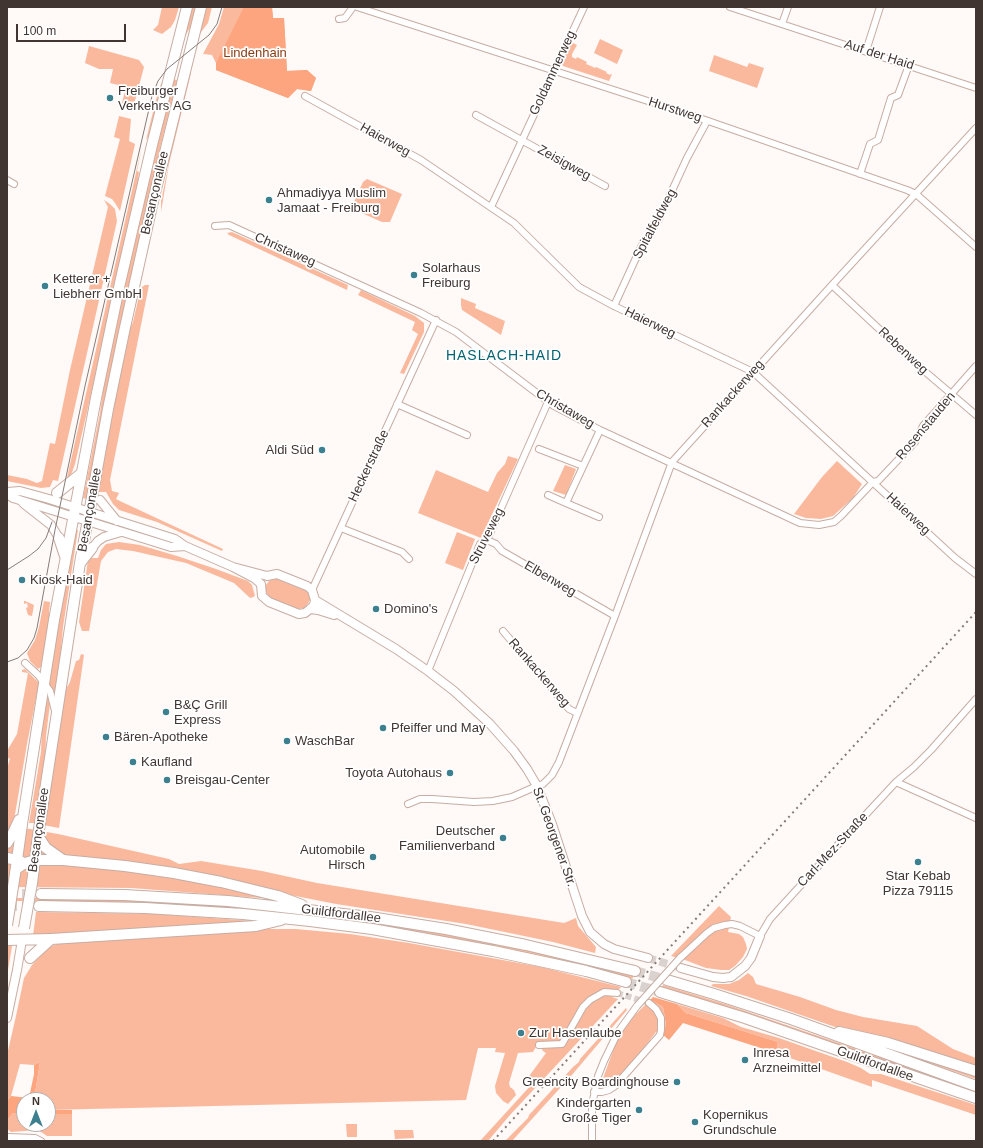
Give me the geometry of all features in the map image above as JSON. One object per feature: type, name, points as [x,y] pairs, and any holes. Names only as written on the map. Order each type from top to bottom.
[{"type":"main road","name":"Besançonallee","points":[[7,925],[22,865],[25,805],[65,556],[120,283],[187,7]]},
{"type":"main road","name":"Besançonallee","points":[[22,865],[38,836],[56,714],[93,488],[124,332],[161,168],[201,7]]},
{"type":"main road","points":[[53,496],[82,473]]},
{"type":"main road","points":[[93,488],[100,500]]},
{"type":"main road","points":[[59,538],[65,556]]},
{"type":"main road","points":[[80,563],[92,548]]},
{"type":"main road","points":[[7,842],[12,835],[25,805]]},
{"type":"main road","points":[[38,836],[46,848],[63,860]]},
{"type":"main road","points":[[7,858],[22,865],[63,860],[125,866],[174,873],[221,882],[278,896],[315,910]]},
{"type":"main road","name":"Besançonallee","points":[[22,865],[33,873],[22,940]]},
{"type":"main road","name":"Guildfordallee","points":[[41,894],[165,897],[228,901],[370,917],[541,948],[635,971]]},
{"type":"main road","name":"Guildfordallee","points":[[39,906],[145,908],[243,914],[372,929],[435,940],[586,971],[626,982]]},
{"type":"main road","points":[[7,940],[51,939],[256,926],[289,919]]},
{"type":"main road","points":[[30,958],[51,939]]},
{"type":"main road","name":"Guildfordallee","points":[[667,980],[714,994],[814,1028],[976,1086]]},
{"type":"main road","name":"Guildfordallee","points":[[660,992],[759,1023],[976,1098]]},
{"type":"main road","points":[[814,1028],[888,1043],[976,1071]]},
{"type":"street","points":[[338,19],[345,18],[353,7]]},
{"type":"street","name":"Hurstweg","points":[[357,7],[707,121],[916,194],[976,247]]},
{"type":"street","name":"Goldammerweg","points":[[491,207],[584,7]]},
{"type":"street","name":"Auf der Haid","points":[[730,7],[976,88]]},
{"type":"street","points":[[782,24],[788,7]]},
{"type":"street","points":[[866,51],[880,7]]},
{"type":"street","points":[[860,174],[870,144],[878,140],[891,98],[898,95],[909,65]]},
{"type":"street","name":"Haierweg","points":[[305,96],[421,160],[514,223],[579,287],[614,306],[753,372],[955,558],[976,574]]},
{"type":"street","points":[[476,115],[522,140]]},
{"type":"street","name":"Spitalfeldweg","points":[[614,306],[641,247],[659,219],[687,158],[707,121]]},
{"type":"street","name":"Rankackerweg","points":[[408,804],[420,799],[474,802],[493,801],[512,797],[543,784],[552,775],[559,762],[615,616],[672,462],[976,128]]},
{"type":"street","name":"Zeisigweg","points":[[522,140],[605,186]]},
{"type":"street","points":[[7,180],[14,184]]},
{"type":"street","name":"Christaweg","points":[[215,226],[229,225],[436,320],[456,332],[548,402],[600,430],[672,462],[800,523],[819,525],[834,522],[873,482]]},
{"type":"street","name":"Rebenweg","points":[[832,285],[922,369],[976,415]]},
{"type":"street","name":"Heckerstraße","points":[[312,590],[436,320]]},
{"type":"street","name":"Rosenstauden","points":[[873,482],[878,481],[915,442],[923,426],[976,366]]},
{"type":"street","name":"Struveweg","points":[[428,671],[480,544],[487,540],[548,402]]},
{"type":"street","points":[[397,404],[467,434]]},
{"type":"street","points":[[566,503],[600,430]]},
{"type":"street","points":[[539,449],[583,466]]},
{"type":"street","points":[[7,493],[20,491],[53,496],[74,512]]},
{"type":"street","points":[[7,493],[13,498],[21,501],[74,512],[122,532],[171,547],[185,546]]},
{"type":"street","points":[[548,495],[599,517]]},
{"type":"street","points":[[100,500],[118,522]]},
{"type":"street","points":[[21,501],[51,526],[59,538]]},
{"type":"street","points":[[88,517],[118,522],[175,540],[185,546],[233,567],[254,578],[261,584],[267,576]]},
{"type":"street","points":[[341,528],[402,552],[409,559]]},
{"type":"street","points":[[92,548],[104,537],[122,532]]},
{"type":"street","name":"Elbenweg","points":[[487,540],[496,544],[502,551],[615,616]]},
{"type":"street","points":[[233,567],[267,576],[277,574],[307,586],[312,590],[315,600],[314,605],[310,610]]},
{"type":"street","name":"St. Georgener Str.","points":[[261,584],[262,596],[269,602],[298,614],[305,613],[310,610],[318,610],[346,619]]},
{"type":"street","name":"St. Georgener Str.","points":[[315,600],[396,649],[428,671],[454,691],[490,724],[514,752],[537,786],[552,824],[582,916],[590,932],[596,938],[614,949],[648,958]]},
{"type":"street","name":"Rankackerweg","points":[[503,631],[569,709],[577,713]]},
{"type":"street","points":[[25,663],[50,691],[56,714]]},
{"type":"street","name":"Carl-Mez-Straße","points":[[760,936],[770,920],[781,907],[896,782],[914,767],[976,699]]},
{"type":"street","points":[[896,782],[976,818]]},
{"type":"street","points":[[592,1141],[592,1105],[598,1076],[612,1044],[624,1022],[637,1006],[680,958],[714,928],[732,924],[740,926],[760,936],[746,966],[731,977],[713,977],[681,968]]},
{"type":"street","name":"Besançonallee","points":[[7,1018],[22,940]]},
{"type":"street","points":[[17,970],[30,958]]},
{"type":"street","points":[[539,1045],[562,1044],[583,1007],[590,1000],[604,992],[617,993]]},
{"type":"street","points":[[594,1092],[602,1092],[615,1086],[660,1035],[660,1018],[656,1010],[649,1003]]},
{"type":"street","points":[[8,1137],[35,1138],[40,1141]]},
{"type":"green space","points":[[162,7],[179,7],[171,27],[162,34],[153,30],[158,25]]},
{"type":"green space","points":[[191,7],[197,7],[192,24],[183,40]]},
{"type":"green space","points":[[205,7],[212,7],[208,23],[198,36]]},
{"type":"green space","name":"Lindenhain","points":[[224,7],[272,7],[273,18],[284,18],[287,71],[307,70],[316,78],[311,91],[297,89],[288,98],[216,70],[216,63],[212,55],[203,54],[219,24]]},
{"type":"green space","name":"Lindenhain","points":[[244,7],[272,7],[273,18],[284,18],[287,71],[307,70],[316,78],[311,91],[297,89],[288,98],[216,70],[216,63]]},
{"type":"green space","points":[[600,39],[623,50],[617,64],[594,53]]},
{"type":"green space","points":[[571,42],[577,45],[572,57],[576,59],[577,57],[587,62],[586,64],[607,72],[606,73],[610,75],[612,74],[609,81],[563,66],[562,63]]},
{"type":"green space","points":[[89,46],[139,60],[144,67],[133,108],[127,109],[121,107],[126,87],[110,83],[113,69],[99,69],[85,63]]},
{"type":"green space","points":[[714,55],[747,67],[749,63],[764,68],[757,88],[709,71]]},
{"type":"green space","points":[[191,73],[169,164],[161,212],[161,201],[168,168],[169,150],[188,74]]},
{"type":"green space","points":[[164,79],[151,132],[146,140],[159,88]]},
{"type":"green space","points":[[172,79],[177,80],[160,148],[87,499],[83,498],[100,413],[106,367],[132,247]]},
{"type":"green space","points":[[119,116],[131,119],[129,141],[135,144],[120,211],[112,199],[105,196],[120,139],[114,137]]},
{"type":"green space","points":[[142,146],[137,171],[139,172],[136,198],[75,464],[71,475],[66,482]]},
{"type":"green space","points":[[367,179],[402,194],[390,222],[382,222],[355,210],[354,202],[363,182]]},
{"type":"green space","points":[[104,200],[115,209],[117,221],[58,481],[53,480],[50,487],[41,488],[7,481],[7,475],[27,479],[37,483],[42,481],[50,443],[55,444],[70,370],[108,207]]},
{"type":"green space","points":[[232,232],[348,285],[347,290],[227,233]]},
{"type":"green space","points":[[149,285],[110,480],[112,491],[119,493],[116,499],[223,549],[222,551],[157,522],[119,510],[113,504],[106,492],[99,492],[98,481],[126,339],[133,322],[142,287]]},
{"type":"green space","points":[[361,290],[415,316],[424,323],[424,332],[404,374],[400,373],[418,334],[412,330],[415,322],[358,295]]},
{"type":"green space","points":[[461,298],[476,304],[475,308],[505,321],[501,335],[462,310]]},
{"type":"green space","points":[[508,456],[518,459],[481,538],[418,513],[436,470],[488,492],[497,473],[505,464]]},
{"type":"green space","points":[[837,461],[862,484],[853,498],[833,516],[821,519],[806,518],[794,514],[822,477]]},
{"type":"green space","points":[[565,465],[576,469],[566,495],[553,491]]},
{"type":"green space","points":[[74,530],[78,530],[63,627],[55,699],[48,681]]},
{"type":"green space","points":[[457,532],[475,539],[463,570],[445,563]]},
{"type":"green space","points":[[119,542],[140,545],[177,556],[248,581],[252,585],[255,596],[251,598],[234,583],[186,563],[133,551],[116,549],[108,552],[101,561],[89,631],[82,631],[79,622],[88,560],[90,558],[98,558],[101,550],[106,544]]},
{"type":"green space","points":[[272,579],[277,579],[306,591],[310,595],[310,600],[307,605],[304,608],[297,609],[269,597],[265,590],[266,585]]},
{"type":"green space","points":[[24,601],[34,605],[32,616],[28,615],[26,608],[28,607],[27,603],[24,604]]},
{"type":"green space","points":[[44,601],[50,602],[50,617],[41,667],[38,669],[30,661],[27,653],[35,640]]},
{"type":"green space","points":[[81,654],[84,655],[59,828],[43,825],[65,691],[70,682],[76,661],[79,660]]},
{"type":"green space","points":[[25,669],[39,683],[13,826],[58,834],[169,859],[179,864],[201,861],[262,871],[317,883],[564,923],[576,918],[578,926],[596,947],[595,953],[553,942],[466,924],[336,904],[275,892],[261,898],[131,888],[7,887],[7,769],[10,758],[7,759],[7,751],[17,734],[28,673],[22,672],[22,670]]},
{"type":"green space","points":[[47,691],[50,704],[45,761],[35,823],[29,823],[41,752],[42,725]]},
{"type":"green space","points":[[7,898],[83,898],[189,902],[304,913],[411,928],[500,944],[634,976],[632,979],[499,947],[380,926],[248,910],[189,905],[83,901],[7,901]]},
{"type":"green space","points":[[719,906],[731,917],[728,932],[739,934],[743,937],[746,944],[747,949],[743,957],[735,966],[729,970],[706,968],[671,956]]},
{"type":"green space","points":[[36,912],[156,914],[254,921],[33,936]]},
{"type":"green space","points":[[268,929],[296,929],[350,934],[409,943],[541,967],[621,987],[612,997],[618,999],[510,1115],[488,1141],[480,1141],[532,1084],[527,1079],[546,1053],[541,1048],[536,1047],[533,1052],[518,1053],[509,1083],[516,1095],[508,1104],[496,1093],[495,1086],[505,1053],[495,1052],[496,1048],[478,1048],[466,1100],[56,1110],[56,1092],[35,1092],[40,1062],[34,1065],[20,1064],[11,1096],[7,1101],[7,1055],[24,978],[32,965],[49,947],[63,942]]},
{"type":"green space","points":[[7,945],[12,946],[7,976]]},
{"type":"green space","points":[[748,973],[753,977],[756,984],[800,997],[836,1010],[863,1017],[917,1026],[953,1049],[976,1058],[976,1068],[844,1030],[746,996],[711,986],[713,984],[729,984],[739,980]]},
{"type":"green space","points":[[663,985],[728,1005],[976,1090],[976,1094],[661,988]]},
{"type":"green space","points":[[653,997],[677,1004],[686,1013],[778,1042],[776,1053],[683,1023],[669,1040],[663,1035],[666,1025],[663,1007],[650,1000]]},
{"type":"green space","points":[[650,1000],[663,1007],[666,1026],[663,1035],[656,1032],[634,1061],[611,1085],[606,1087],[602,1081],[617,1040],[628,1022]]},
{"type":"green space","points":[[677,1004],[723,1018],[741,1027],[779,1038],[847,1062],[870,1074],[881,1074],[976,1105],[976,1115],[872,1080],[872,1087],[776,1053],[778,1042],[686,1013]]},
{"type":"green space","points":[[626,1008],[627,1010],[571,1076],[512,1141],[505,1141],[579,1062],[580,1059]]},
{"type":"green space","points":[[870,1042],[976,1074],[976,1079],[909,1056]]},
{"type":"green space","points":[[40,1062],[35,1092],[30,1092],[34,1074],[34,1065]]},
{"type":"green space","points":[[11,1096],[16,1097],[16,1113],[13,1113],[7,1120],[7,1101]]},
{"type":"green space","points":[[56,1110],[72,1110],[72,1114],[56,1114]]},
{"type":"green space","points":[[13,1113],[16,1113],[16,1132],[11,1132],[7,1129],[7,1120]]},
{"type":"green space","points":[[56,1114],[72,1114],[72,1136],[47,1136],[41,1132],[56,1132]]},
{"type":"green space","points":[[346,1124],[357,1124],[357,1137],[347,1137]]},
{"type":"green space","points":[[394,1130],[413,1130],[414,1138],[395,1139]]},
{"type":"tunnel","points":[[7,894],[37,894]]},
{"type":"tunnel","points":[[7,906],[37,906]]},
{"type":"tunnel","points":[[648,958],[681,968]]},
{"type":"tunnel","points":[[635,971],[667,980]]},
{"type":"tunnel","points":[[626,982],[660,992]]},
{"type":"tunnel","points":[[617,993],[649,1003]]},
{"type":"tram line","points":[[7,662],[18,658],[27,650],[34,638],[37,628],[55,530],[85,386],[152,96],[158,81],[167,69],[209,35],[217,24],[222,7]]},
{"type":"tram line","points":[[7,570],[38,549],[46,538],[52,522]]},
{"type":"railway","points":[[493,1141],[976,612]]},
{"type":"place","name":"Freiburger Verkehrs AG","points":[[110,98]]},
{"type":"place","name":"Ahmadiyya Muslim Jamaat - Freiburg","points":[[269,200]]},
{"type":"place","name":"Solarhaus Freiburg","points":[[414,275]]},
{"type":"place","name":"Ketterer + Liebherr GmbH","points":[[45,286]]},
{"type":"place","name":"Aldi Süd","points":[[322,450]]},
{"type":"place","name":"Kiosk-Haid","points":[[22,580]]},
{"type":"place","name":"Domino's","points":[[376,609]]},
{"type":"place","name":"B&Ç Grill Express","points":[[166,712]]},
{"type":"place","name":"Pfeiffer und May","points":[[383,728]]},
{"type":"place","name":"Bären-Apotheke","points":[[106,737]]},
{"type":"place","name":"WaschBar","points":[[287,741]]},
{"type":"place","name":"Kaufland","points":[[133,762]]},
{"type":"place","name":"Toyota Autohaus","points":[[450,773]]},
{"type":"place","name":"Breisgau-Center","points":[[167,780]]},
{"type":"place","name":"Deutscher Familienverband","points":[[503,838]]},
{"type":"place","name":"Automobile Hirsch","points":[[373,857]]},
{"type":"place","name":"Star Kebab Pizza 79115","points":[[918,862]]},
{"type":"place","name":"Zur Hasenlaube","points":[[521,1033]]},
{"type":"place","name":"Inresa Arzneimittel","points":[[745,1060]]},
{"type":"place","name":"Greencity Boardinghouse","points":[[677,1082]]},
{"type":"place","name":"Kindergarten Große Tiger","points":[[639,1110]]},
{"type":"place","name":"Kopernikus Grundschule","points":[[695,1122]]},
{"type":"district","name":"HASLACH-HAID","points":[[504,356]]}]
